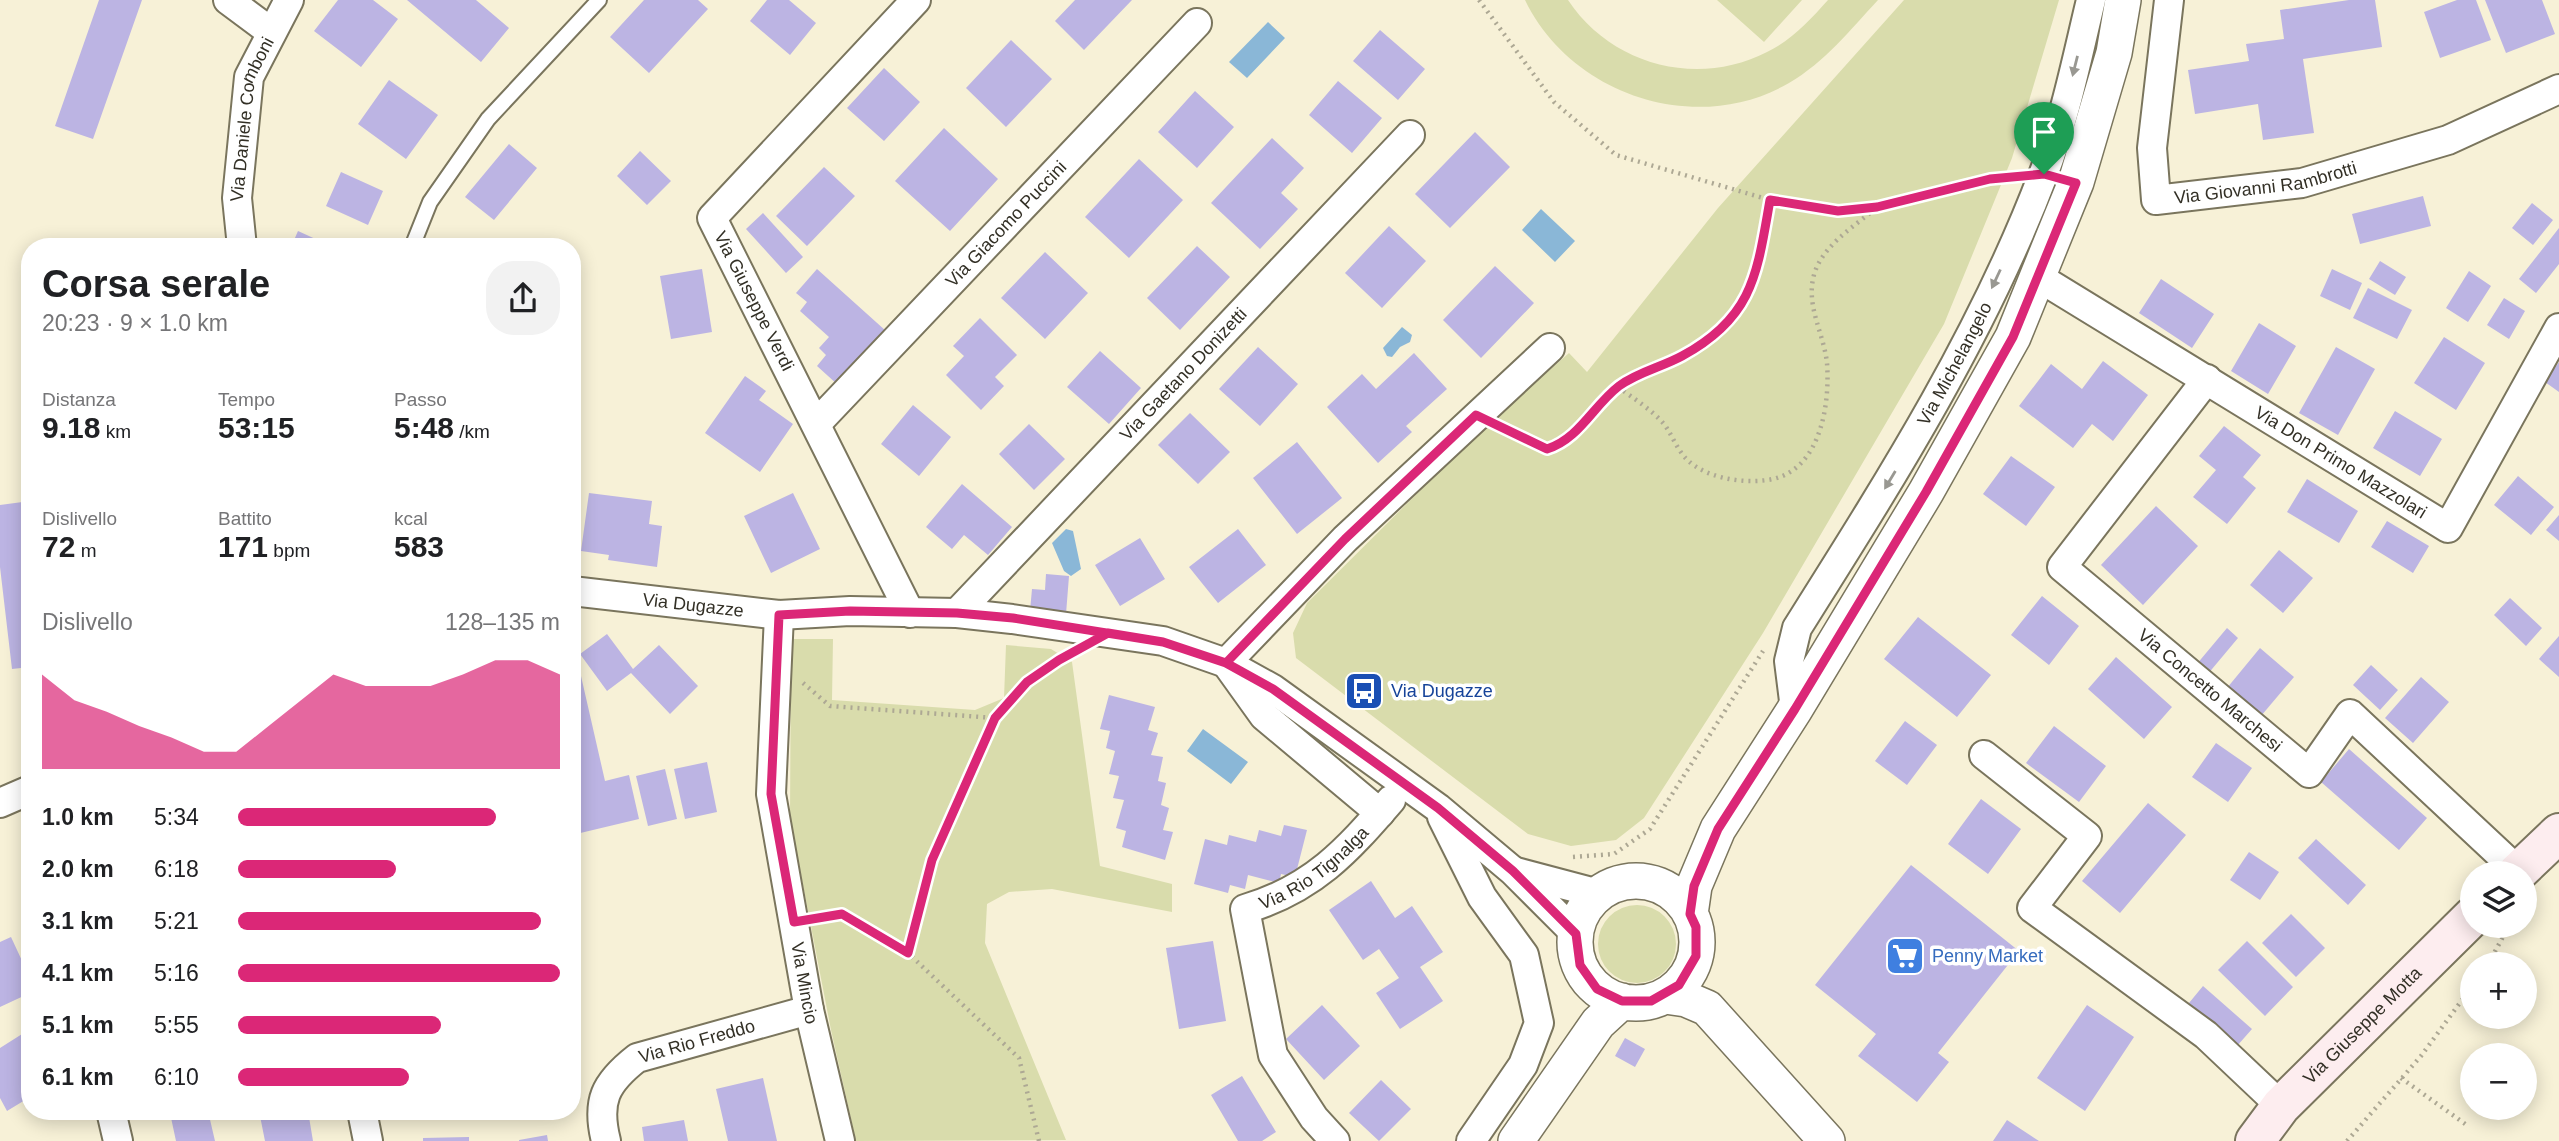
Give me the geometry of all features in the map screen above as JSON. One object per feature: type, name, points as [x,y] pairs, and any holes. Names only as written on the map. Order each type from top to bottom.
[{"type":"main road","points":[[2530,861],[2559,833]]},
{"type":"main road","name":"Via Giuseppe Motta","points":[[2255,1141],[2281,1106],[2460,929]]},
{"type":"street","points":[[228,0],[271,32]]},
{"type":"street","name":"Via Daniele Comboni","points":[[241,238],[237,198],[250,77],[289,0]]},
{"type":"street","name":"Via Giuseppe Verdi","points":[[910,613],[712,218],[893,13],[916,0]]},
{"type":"street","name":"Via Michelangelo","points":[[1795,709],[1788,661],[1797,628],[1950,378],[2044,174],[2091,0]]},
{"type":"street","name":"Via Michelangelo","points":[[1690,914],[1694,886],[1718,829],[1795,709],[1926,492],[2013,337],[2076,183],[2114,53],[2123,0]]},
{"type":"street","name":"Via Giovanni Rambrotti","points":[[2169,0],[2152,148],[2156,200],[2302,183],[2448,139],[2559,89]]},
{"type":"street","name":"Via Giacomo Puccini","points":[[816,424],[1197,23]]},
{"type":"street","name":"Via Gaetano Donizetti","points":[[957,613],[1410,135]]},
{"type":"street","name":"Via Don Primo Mazzolari","points":[[2038,277],[2448,528],[2559,328]]},
{"type":"street","points":[[1380,813],[1264,716],[1226,663],[1345,539],[1550,348]]},
{"type":"street","name":"Via Concetto Marchesi","points":[[2207,379],[2062,567],[2309,773],[2350,714],[2505,861]]},
{"type":"street","name":"Via Dugazze","points":[[581,592],[779,615],[850,611],[957,613],[1163,642],[1226,663],[1273,689],[1438,808],[1513,871],[1576,934]]},
{"type":"street","name":"Via Mincio","points":[[779,615],[771,794],[809,1010],[840,1141]]},
{"type":"street","points":[[1984,755],[2087,836],[2032,908],[2206,1035],[2281,1106]]},
{"type":"street","name":"Via Rio Tignalga","points":[[1335,1141],[1314,1118],[1273,1055],[1245,909],[1268,902],[1313,880],[1348,850],[1405,784]]},
{"type":"street","points":[[0,803],[21,794]]},
{"type":"street","name":"Via Dugazze","points":[[1438,808],[1482,897],[1524,955],[1539,1023],[1533,1045],[1523,1065],[1471,1141]]},
{"type":"street","name":"Via Michelangelo","points":[[1654,883],[1718,829]]},
{"type":"street","name":"Via Dugazze","points":[[1513,871],[1599,894]]},
{"type":"street","points":[[1742,1044],[1696,956],[1696,934],[1690,914],[1681,900],[1654,883],[1635,881],[1615,885],[1599,894],[1588,905],[1576,934],[1580,965],[1597,989],[1622,1001],[1637,1003],[1665,996],[1686,999],[1707,1008],[1826,1141]]},
{"type":"street","points":[[1665,996],[1679,985],[1696,956]]},
{"type":"street","points":[[1569,1065],[1588,978]]},
{"type":"street","points":[[1516,1141],[1598,1023],[1622,1001]]},
{"type":"street","name":"Via Rio Freddo","points":[[606,1141],[600,1118],[606,1092],[615,1075],[636,1058],[809,1010]]},
{"type":"street","points":[[113,1120],[118,1141]]},
{"type":"street","points":[[364,1120],[368,1141]]},
{"type":"lane","points":[[416,238],[430,202],[488,119],[599,0]]},
{"type":"path","points":[[1479,0],[1554,102],[1616,155],[1770,200],[1838,211],[1877,207],[1990,179],[2044,174]]},
{"type":"path","points":[[1476,415],[1547,449],[1564,444],[1619,387],[1712,339],[1736,314],[1756,279],[1770,200]]},
{"type":"path","points":[[1619,387],[1664,425],[1676,449],[1696,467],[1755,483],[1780,477],[1804,460],[1818,437],[1826,407],[1826,361],[1817,329],[1812,281],[1819,259],[1877,207]]},
{"type":"path","points":[[908,953],[932,860],[995,718],[1027,682],[1059,660],[1108,633]]},
{"type":"path","points":[[1563,856],[1575,858],[1615,854],[1650,830],[1767,644]]},
{"type":"path","points":[[776,660],[830,706],[995,718]]},
{"type":"path","points":[[794,922],[842,914],[908,953],[1019,1058],[1040,1141]]},
{"type":"path","points":[[2347,1141],[2401,1078],[2460,1002]]},
{"type":"path","points":[[2401,1078],[2468,1126]]},
{"type":"green space","points":[[1525,0],[1568,0],[1586,22],[1607,41],[1631,55],[1657,64],[1685,69],[1740,63],[1767,52],[1793,36],[1828,0],[1878,0],[1836,45],[1789,83],[1753,99],[1715,106],[1677,106],[1639,97],[1604,82],[1573,61],[1546,33]]},
{"type":"green space","points":[[1717,0],[1802,0],[1764,42]]},
{"type":"green space","points":[[1904,0],[2059,0],[2012,158],[1944,324],[1763,633],[1644,818],[1616,840],[1571,846],[1528,834],[1296,658],[1293,633],[1307,603],[1477,434],[1569,353],[1587,372],[1718,208]]},
{"type":"green space","points":[[791,639],[833,639],[832,700],[975,710],[1004,698],[1006,645],[1051,649],[1072,662],[1100,866],[1172,884],[1172,912],[1052,889],[1009,892],[987,904],[985,943],[1066,1140],[856,1141],[831,1030],[790,818]]},
{"type":"green space","points":[[1637,905],[1652,908],[1665,916],[1673,929],[1676,944],[1673,959],[1665,972],[1652,980],[1637,983],[1622,980],[1609,972],[1601,959],[1598,944],[1601,929],[1609,916],[1622,908]]},
{"type":"water","points":[[1268,22],[1285,38],[1247,78],[1229,62]]},
{"type":"water","points":[[1541,209],[1575,241],[1555,262],[1522,230]]},
{"type":"water","points":[[1402,327],[1412,335],[1410,342],[1400,347],[1392,357],[1387,356],[1383,348]]},
{"type":"water","points":[[1066,529],[1073,531],[1081,569],[1071,576],[1064,571],[1052,543]]},
{"type":"water","points":[[1203,729],[1248,762],[1231,784],[1187,751]]},
{"type":"building","points":[[99,0],[142,0],[93,139],[55,126]]},
{"type":"building","points":[[338,0],[373,0],[398,19],[361,67],[314,31]]},
{"type":"building","points":[[407,0],[476,0],[509,28],[481,62]]},
{"type":"building","points":[[644,0],[698,0],[708,9],[649,73],[610,37]]},
{"type":"building","points":[[767,0],[789,0],[816,23],[790,55],[750,21]]},
{"type":"building","points":[[1075,0],[1132,0],[1084,50],[1055,21]]},
{"type":"building","points":[[2349,0],[2375,0],[2382,47],[2303,59],[2314,133],[2263,140],[2258,104],[2195,114],[2188,70],[2249,61],[2246,44],[2284,39],[2280,10]]},
{"type":"building","points":[[2457,0],[2476,0],[2491,40],[2440,58],[2424,12]]},
{"type":"building","points":[[2485,0],[2542,0],[2555,34],[2506,53]]},
{"type":"building","points":[[1380,30],[1425,69],[1398,100],[1353,61]]},
{"type":"building","points":[[1011,40],[1052,79],[1006,127],[966,88]]},
{"type":"building","points":[[884,68],[920,102],[884,141],[847,108]]},
{"type":"building","points":[[389,80],[438,115],[406,159],[358,124]]},
{"type":"building","points":[[1338,81],[1382,118],[1352,153],[1309,115]]},
{"type":"building","points":[[1195,91],[1234,127],[1197,168],[1158,132]]},
{"type":"building","points":[[944,128],[998,179],[950,231],[895,181]]},
{"type":"building","points":[[1475,132],[1510,167],[1450,228],[1415,194]]},
{"type":"building","points":[[1272,138],[1304,168],[1281,193],[1298,209],[1260,249],[1211,203]]},
{"type":"building","points":[[509,144],[537,168],[494,220],[465,197]]},
{"type":"building","points":[[640,151],[671,181],[647,205],[617,176]]},
{"type":"building","points":[[1139,159],[1183,200],[1129,258],[1085,217]]},
{"type":"building","points":[[824,167],[855,196],[807,246],[776,216]]},
{"type":"building","points":[[341,172],[383,191],[368,225],[326,206]]},
{"type":"building","points":[[2423,196],[2431,226],[2360,244],[2352,214]]},
{"type":"building","points":[[2532,203],[2553,220],[2533,245],[2512,228]]},
{"type":"building","points":[[763,213],[803,257],[786,273],[746,229]]},
{"type":"building","points":[[1389,226],[1426,261],[1382,308],[1345,273]]},
{"type":"building","points":[[2559,228],[2559,264],[2536,293],[2519,279]]},
{"type":"building","points":[[298,231],[313,238],[295,238]]},
{"type":"building","points":[[1197,246],[1230,277],[1180,330],[1147,298]]},
{"type":"building","points":[[1045,252],[1088,293],[1045,339],[1001,298]]},
{"type":"building","points":[[2380,261],[2406,277],[2395,295],[2369,279]]},
{"type":"building","points":[[1495,266],[1534,303],[1481,358],[1443,320]]},
{"type":"building","points":[[702,269],[712,332],[671,339],[660,276]]},
{"type":"building","points":[[817,269],[886,331],[838,385],[817,366],[826,355],[819,348],[829,337],[800,311],[807,302],[796,293]]},
{"type":"building","points":[[2332,269],[2362,283],[2350,310],[2320,296]]},
{"type":"building","points":[[2469,271],[2491,286],[2468,322],[2446,308]]},
{"type":"building","points":[[2161,279],[2214,314],[2192,348],[2139,313]]},
{"type":"building","points":[[2368,288],[2412,310],[2397,339],[2353,318]]},
{"type":"building","points":[[2504,298],[2525,311],[2509,339],[2487,325]]},
{"type":"building","points":[[980,318],[1017,355],[995,377],[1004,386],[981,410],[946,375],[964,356],[953,346]]},
{"type":"building","points":[[2259,323],[2296,346],[2268,394],[2231,371]]},
{"type":"building","points":[[2444,337],[2485,363],[2456,410],[2414,383]]},
{"type":"building","points":[[1258,347],[1298,384],[1260,426],[1219,389]]},
{"type":"building","points":[[2336,347],[2375,369],[2338,435],[2299,413]]},
{"type":"building","points":[[1100,351],[1141,388],[1109,424],[1067,387]]},
{"type":"building","points":[[1414,353],[1447,389],[1406,426],[1412,432],[1378,463],[1327,407],[1362,374],[1376,389]]},
{"type":"building","points":[[2103,361],[2148,395],[2113,441],[2092,424],[2073,448],[2019,406],[2051,364],[2082,389]]},
{"type":"building","points":[[2559,362],[2559,392],[2545,382]]},
{"type":"building","points":[[745,376],[766,391],[759,400],[793,424],[760,472],[705,433]]},
{"type":"building","points":[[913,405],[951,437],[919,476],[881,444]]},
{"type":"building","points":[[2395,411],[2442,439],[2420,476],[2373,448]]},
{"type":"building","points":[[1190,413],[1230,452],[1198,484],[1158,445]]},
{"type":"building","points":[[1029,424],[1065,459],[1034,490],[999,454]]},
{"type":"building","points":[[2224,426],[2261,455],[2243,477],[2256,488],[2227,524],[2193,497],[2216,470],[2199,456]]},
{"type":"building","points":[[1297,442],[1342,498],[1297,534],[1253,478]]},
{"type":"building","points":[[2011,456],[2055,487],[2026,526],[1983,494]]},
{"type":"building","points":[[2518,476],[2554,507],[2531,535],[2494,505]]},
{"type":"building","points":[[2307,479],[2358,511],[2339,543],[2287,512]]},
{"type":"building","points":[[962,484],[1012,527],[988,555],[964,535],[952,549],[926,527]]},
{"type":"building","points":[[589,493],[652,501],[649,524],[662,526],[657,567],[608,560],[609,555],[581,551]]},
{"type":"building","points":[[793,493],[820,549],[771,573],[744,516]]},
{"type":"building","points":[[21,502],[21,668],[12,669],[0,567],[0,505]]},
{"type":"building","points":[[2156,506],[2198,546],[2143,605],[2101,565]]},
{"type":"building","points":[[2559,515],[2559,541],[2546,530]]},
{"type":"building","points":[[2387,521],[2429,546],[2413,573],[2371,547]]},
{"type":"building","points":[[1238,529],[1266,565],[1218,603],[1189,567]]},
{"type":"building","points":[[1140,538],[1165,579],[1120,606],[1095,565]]},
{"type":"building","points":[[2279,550],[2313,578],[2283,613],[2250,585]]},
{"type":"building","points":[[1046,574],[1069,576],[1066,614],[1030,611],[1032,589],[1045,590]]},
{"type":"building","points":[[2042,596],[2079,626],[2049,665],[2011,635]]},
{"type":"building","points":[[2510,598],[2542,628],[2526,646],[2494,615]]},
{"type":"building","points":[[1918,617],[1991,675],[1957,717],[1884,659]]},
{"type":"building","points":[[2227,628],[2238,638],[2207,675],[2196,665]]},
{"type":"building","points":[[607,634],[633,669],[659,645],[698,686],[670,714],[631,673],[607,691],[581,653]]},
{"type":"building","points":[[2559,636],[2559,677],[2539,659]]},
{"type":"building","points":[[2260,648],[2294,677],[2261,716],[2227,688]]},
{"type":"building","points":[[2116,657],[2172,707],[2144,739],[2088,689]]},
{"type":"building","points":[[2371,665],[2398,690],[2380,710],[2353,685]]},
{"type":"building","points":[[581,676],[605,781],[629,775],[639,819],[581,833]]},
{"type":"building","points":[[2421,677],[2449,702],[2413,743],[2385,718]]},
{"type":"building","points":[[1109,695],[1155,707],[1148,730],[1158,733],[1151,755],[1163,757],[1158,781],[1166,783],[1161,805],[1169,808],[1163,830],[1173,832],[1165,860],[1122,847],[1126,831],[1116,828],[1124,800],[1113,798],[1119,776],[1109,774],[1115,751],[1106,748],[1110,731],[1100,729]]},
{"type":"building","points":[[1905,721],[1937,745],[1907,785],[1875,761]]},
{"type":"building","points":[[2054,726],[2106,766],[2079,802],[2026,763]]},
{"type":"building","points":[[2216,743],[2252,768],[2228,802],[2192,777]]},
{"type":"building","points":[[2349,749],[2427,818],[2399,850],[2321,782]]},
{"type":"building","points":[[707,762],[717,812],[685,819],[674,769]]},
{"type":"building","points":[[665,769],[677,819],[648,826],[636,776]]},
{"type":"building","points":[[1981,799],[2021,829],[1988,874],[1948,844]]},
{"type":"building","points":[[2148,803],[2186,835],[2120,913],[2082,881]]},
{"type":"building","points":[[1284,825],[1307,830],[1295,877],[1281,874],[1279,883],[1248,875],[1245,889],[1230,885],[1228,893],[1194,884],[1205,839],[1227,845],[1229,835],[1256,842],[1259,830],[1281,836]]},
{"type":"building","points":[[2316,839],[2366,885],[2348,905],[2298,858]]},
{"type":"building","points":[[2249,852],[2279,872],[2260,900],[2230,880]]},
{"type":"building","points":[[1911,865],[2019,951],[1938,1053],[1949,1062],[1917,1102],[1858,1056],[1876,1034],[1815,985]]},
{"type":"building","points":[[1371,881],[1395,918],[1412,906],[1443,952],[1420,967],[1443,1001],[1400,1029],[1376,993],[1399,978],[1379,949],[1363,960],[1329,910]]},
{"type":"building","points":[[2291,914],[2325,948],[2296,977],[2262,943]]},
{"type":"building","points":[[11,937],[21,959],[21,997],[0,1007],[0,942]]},
{"type":"building","points":[[1213,941],[1226,1021],[1179,1029],[1166,948]]},
{"type":"building","points":[[2247,941],[2293,987],[2265,1016],[2218,970]]},
{"type":"building","points":[[2203,986],[2252,1029],[2237,1046],[2189,1003]]},
{"type":"building","points":[[1322,1005],[1360,1046],[1324,1080],[1286,1039]]},
{"type":"building","points":[[2087,1005],[2134,1037],[2085,1111],[2037,1078]]},
{"type":"building","points":[[21,1035],[21,1102],[7,1111],[0,1098],[0,1048]]},
{"type":"building","points":[[1625,1038],[1645,1049],[1635,1067],[1615,1056]]},
{"type":"building","points":[[1242,1076],[1276,1132],[1262,1141],[1238,1141],[1211,1095]]},
{"type":"building","points":[[763,1078],[777,1141],[728,1141],[716,1089]]},
{"type":"building","points":[[1381,1080],[1411,1109],[1379,1141],[1349,1113]]},
{"type":"building","points":[[172,1120],[210,1120],[215,1141],[176,1141]]},
{"type":"building","points":[[261,1120],[310,1120],[313,1141],[265,1141]]},
{"type":"building","points":[[684,1120],[688,1141],[644,1141],[642,1127]]},
{"type":"building","points":[[2007,1120],[2039,1141],[1993,1141]]},
{"type":"building","points":[[547,1135],[548,1141],[519,1141],[519,1140]]},
{"type":"building","points":[[469,1137],[469,1141],[423,1141],[423,1138]]},
{"type":"place","name":"Via Dugazze","points":[[1364,691]]},
{"type":"place","name":"Penny Market","points":[[1905,956]]},
{"type":"route","points":[[2044,174],[1990,179],[1877,207],[1838,211],[1770,200],[1756,279],[1736,314],[1712,339],[1680,358],[1640,374],[1619,387],[1564,444],[1547,449],[1476,415],[1345,539],[1226,663],[1163,642],[1108,633],[1059,660],[1027,682],[995,718],[932,860],[908,953],[842,914],[794,922],[771,794],[779,615],[850,611],[957,613],[1013,618],[1163,642],[1226,663],[1273,689],[1438,808],[1513,871],[1576,934],[1580,965],[1597,989],[1609,997],[1637,1003],[1665,996],[1679,985],[1696,956],[1696,927],[1690,914],[1694,886],[1718,829],[1795,709],[1926,492],[2013,337],[2076,183],[2044,174]]}]
